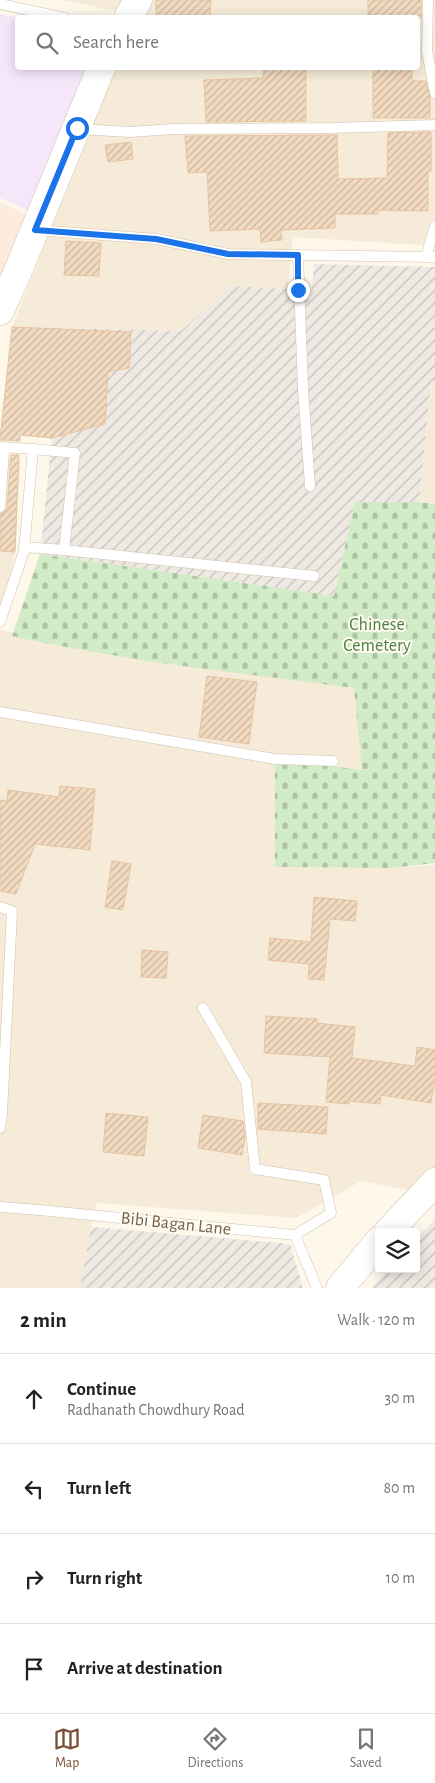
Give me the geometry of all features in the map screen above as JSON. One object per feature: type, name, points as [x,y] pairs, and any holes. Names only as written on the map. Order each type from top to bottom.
[{"type":"street","points":[[130,15],[138,0]]},
{"type":"street","points":[[0,311],[100,70]]},
{"type":"street","points":[[392,1228],[435,1182]]},
{"type":"street","points":[[340,1288],[375,1247]]},
{"type":"lane","points":[[428,0],[427,51],[435,93]]},
{"type":"lane","points":[[0,4],[51,15]]},
{"type":"lane","points":[[77,128],[130,132],[174,129],[435,125]]},
{"type":"lane","points":[[35,230],[156,239],[228,254],[430,257],[435,226]]},
{"type":"lane","points":[[298,255],[303,389],[310,486]]},
{"type":"lane","points":[[0,447],[75,453],[64,550]]},
{"type":"lane","points":[[0,622],[24,547],[33,449]]},
{"type":"lane","points":[[0,452],[4,452],[0,507]]},
{"type":"lane","points":[[24,547],[314,576]]},
{"type":"lane","points":[[0,712],[275,759],[333,761]]},
{"type":"lane","points":[[0,907],[12,911],[0,1128]]},
{"type":"lane","points":[[203,1008],[246,1082],[255,1169],[324,1180],[332,1213],[295,1235],[317,1288]]},
{"type":"lane","name":"Bibi Bagan Lane","points":[[0,1207],[295,1235]]},
{"type":"shaded area","points":[[62,0],[124,0],[116,11]]},
{"type":"shaded area","points":[[143,0],[435,0],[435,246],[293,237],[288,289],[230,286],[181,331],[12,327],[114,70],[420,70],[420,15],[135,15]]},
{"type":"shaded area","points":[[0,14],[15,18],[15,70],[84,70],[36,214],[0,198]]},
{"type":"shaded area","points":[[0,202],[31,217],[0,291]]},
{"type":"shaded area","points":[[314,264],[435,267],[435,382],[431,382],[419,502],[355,502],[334,596],[40,554],[52,438],[0,432],[12,327],[181,331],[230,286],[288,289],[311,300]]},
{"type":"shaded area","points":[[431,382],[435,382],[435,504],[419,502]]},
{"type":"shaded area","points":[[0,457],[20,458],[15,554],[0,618]]},
{"type":"shaded area","points":[[0,630],[365,690],[362,770],[275,867],[391,868],[435,865],[435,1176],[418,1192],[361,1181],[296,1218],[96,1203],[80,1288],[0,1288]]},
{"type":"shaded area","points":[[435,1219],[435,1288],[371,1288],[385,1273],[420,1273],[420,1235]]},
{"type":"shaded area","points":[[91,1227],[290,1244],[303,1288],[80,1288]]},
{"type":"green space","name":"Chinese Cemetery","points":[[355,502],[419,502],[435,504],[435,863],[391,868],[275,867],[275,759],[362,770],[354,688],[225,672],[97,653],[12,636],[40,554],[334,596]]},
{"type":"building","points":[[156,0],[211,0],[210,15],[156,15]]},
{"type":"building","points":[[368,0],[421,0],[421,18],[420,15],[368,15]]},
{"type":"building","points":[[264,70],[306,70],[306,121],[206,122],[204,80],[263,78]]},
{"type":"building","points":[[373,70],[412,70],[412,81],[426,81],[430,98],[430,118],[373,118]]},
{"type":"building","points":[[431,132],[431,171],[428,171],[428,211],[378,210],[378,214],[335,214],[335,228],[281,230],[282,240],[261,242],[260,229],[210,231],[207,172],[188,173],[185,136],[337,135],[338,179],[387,178],[388,133]]},
{"type":"building","points":[[131,142],[133,159],[108,162],[105,145]]},
{"type":"building","points":[[66,241],[101,243],[99,276],[64,275]]},
{"type":"building","points":[[12,327],[131,332],[129,368],[108,372],[105,424],[52,438],[20,435],[20,441],[0,440]]},
{"type":"building","points":[[11,455],[19,455],[15,552],[0,551],[0,514],[7,508]]},
{"type":"building","points":[[207,676],[257,682],[249,744],[199,737]]},
{"type":"building","points":[[60,786],[95,789],[90,850],[35,844],[16,894],[0,891],[0,800],[7,801],[8,790],[59,797]]},
{"type":"building","points":[[112,861],[131,864],[123,910],[105,907]]},
{"type":"building","points":[[314,897],[357,901],[355,921],[330,919],[324,980],[308,979],[309,964],[268,960],[270,938],[311,942]]},
{"type":"building","points":[[142,950],[168,952],[166,978],[141,977]]},
{"type":"building","points":[[266,1016],[317,1019],[317,1023],[355,1027],[352,1058],[415,1066],[417,1047],[435,1050],[435,1077],[431,1103],[381,1095],[380,1104],[349,1101],[349,1104],[326,1102],[330,1057],[264,1053]]},
{"type":"building","points":[[258,1103],[328,1107],[326,1134],[258,1129]]},
{"type":"building","points":[[106,1113],[148,1117],[144,1156],[103,1152]]},
{"type":"building","points":[[203,1115],[243,1121],[245,1137],[242,1155],[198,1148]]},
{"type":"route","points":[[77,128],[35,230],[156,239],[228,254],[298,255],[298,290]]}]
